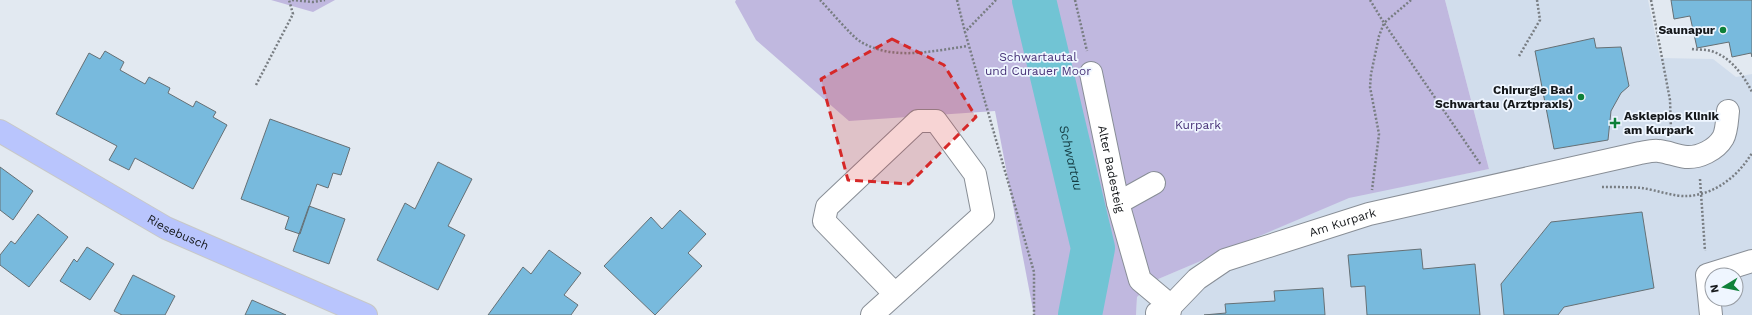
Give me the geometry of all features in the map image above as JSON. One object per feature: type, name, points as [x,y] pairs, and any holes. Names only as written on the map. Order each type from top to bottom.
[{"type":"main road","name":"Riesebusch","points":[[0,131],[166,228],[366,315]]},
{"type":"street","name":"Alter Badesteig","points":[[1092,73],[1118,202],[1140,280],[1165,312]]},
{"type":"street","name":"Am Kurpark","points":[[1165,312],[1197,279],[1225,260],[1369,214],[1656,150],[1671,152],[1685,157],[1696,156],[1707,152],[1716,146],[1724,137],[1728,111]]},
{"type":"street","points":[[872,315],[983,215],[975,174],[936,121],[918,121],[827,207],[824,221],[895,294]]},
{"type":"street","points":[[1118,202],[1154,183]]},
{"type":"street","points":[[1733,267],[1752,261]]},
{"type":"path","points":[[256,85],[293,14],[289,0]]},
{"type":"path","points":[[292,0],[313,2],[325,0]]},
{"type":"path","points":[[820,0],[860,41],[884,52],[911,54],[968,46]]},
{"type":"path","points":[[957,0],[968,46],[1034,272],[1034,315]]},
{"type":"path","points":[[965,32],[996,0]]},
{"type":"path","points":[[1075,0],[1092,73]]},
{"type":"path","points":[[1370,0],[1384,23],[1495,186]]},
{"type":"path","points":[[1369,214],[1379,134],[1370,87],[1371,74],[1379,36],[1384,23],[1411,0]]},
{"type":"path","points":[[1519,56],[1540,20],[1537,0]]},
{"type":"path","points":[[1652,0],[1670,100],[1671,152]]},
{"type":"path","points":[[1692,49],[1712,51],[1724,57],[1746,80],[1752,92]]},
{"type":"path","points":[[1596,187],[1641,188],[1687,196],[1702,193],[1727,183],[1743,167],[1752,153]]},
{"type":"path","points":[[1701,182],[1707,267]]},
{"type":"highlighted area","points":[[892,39],[944,65],[976,117],[909,184],[848,180],[821,79]]},
{"type":"shaded area","name":"Asklepios Klinik am Kurpark","points":[[1445,0],[1648,0],[1660,58],[1713,59],[1736,77],[1752,74],[1752,315],[1136,315],[1137,297],[1156,280],[1349,197],[1489,169]]},
{"type":"green space","points":[[271,0],[335,0],[313,12]]},
{"type":"green space","name":"Kurpark","points":[[736,0],[1445,0],[1489,169],[1349,198],[1156,280],[1137,297],[1136,315],[1034,315],[995,111],[849,121],[756,40],[735,2]]},
{"type":"building","name":"Saunapur","points":[[1671,0],[1752,0],[1752,57],[1751,53],[1732,57],[1729,42],[1697,48],[1690,16],[1674,19]]},
{"type":"building","name":"Chirurgie Bad Schwartau (Arztpraxis)","points":[[1594,38],[1596,48],[1621,47],[1629,86],[1621,93],[1611,111],[1608,140],[1554,149],[1535,51]]},
{"type":"building","points":[[105,51],[124,62],[120,70],[145,84],[149,77],[170,88],[168,93],[193,107],[196,101],[216,112],[213,117],[227,125],[193,189],[135,158],[129,170],[109,160],[117,146],[56,114],[89,53],[100,59]]},
{"type":"building","points":[[270,119],[350,148],[341,175],[333,173],[328,188],[317,184],[300,234],[285,229],[289,217],[241,199]]},
{"type":"building","points":[[438,162],[472,179],[448,226],[465,235],[438,290],[377,260],[405,203],[415,209]]},
{"type":"building","points":[[0,167],[33,191],[13,220],[0,210]]},
{"type":"building","points":[[309,206],[345,219],[329,264],[293,251]]},
{"type":"building","points":[[680,210],[706,234],[688,253],[702,266],[655,315],[604,266],[651,217],[662,229]]},
{"type":"building","points":[[1642,212],[1654,288],[1564,307],[1558,315],[1504,315],[1501,284],[1551,222]]},
{"type":"building","points":[[38,214],[68,237],[29,287],[0,265],[0,255],[11,241],[15,244]]},
{"type":"building","points":[[87,247],[114,264],[90,300],[60,281],[74,259],[77,262]]},
{"type":"building","points":[[1421,249],[1423,269],[1475,264],[1480,315],[1367,315],[1365,286],[1351,287],[1348,255]]},
{"type":"building","points":[[549,250],[581,273],[564,295],[578,305],[571,315],[488,315],[523,267],[531,274]]},
{"type":"building","points":[[133,275],[175,296],[165,315],[122,315],[114,311]]},
{"type":"building","points":[[1323,288],[1325,315],[1204,315],[1226,313],[1225,304],[1275,301],[1274,291]]},
{"type":"building","points":[[252,300],[286,315],[245,315]]},
{"type":"waterway","name":"Schwartau","points":[[1034,0],[1093,248],[1080,315]]},
{"type":"place","name":"Saunapur","points":[[1723,30]]},
{"type":"place","name":"Chirurgie Bad Schwartau (Arztpraxis)","points":[[1581,97]]},
{"type":"place","name":"Asklepios Klinik am Kurpark","points":[[1615,123]]},
{"type":"park label","name":"Schwartautal und Curauer Moor","points":[[1038,64]]}]
